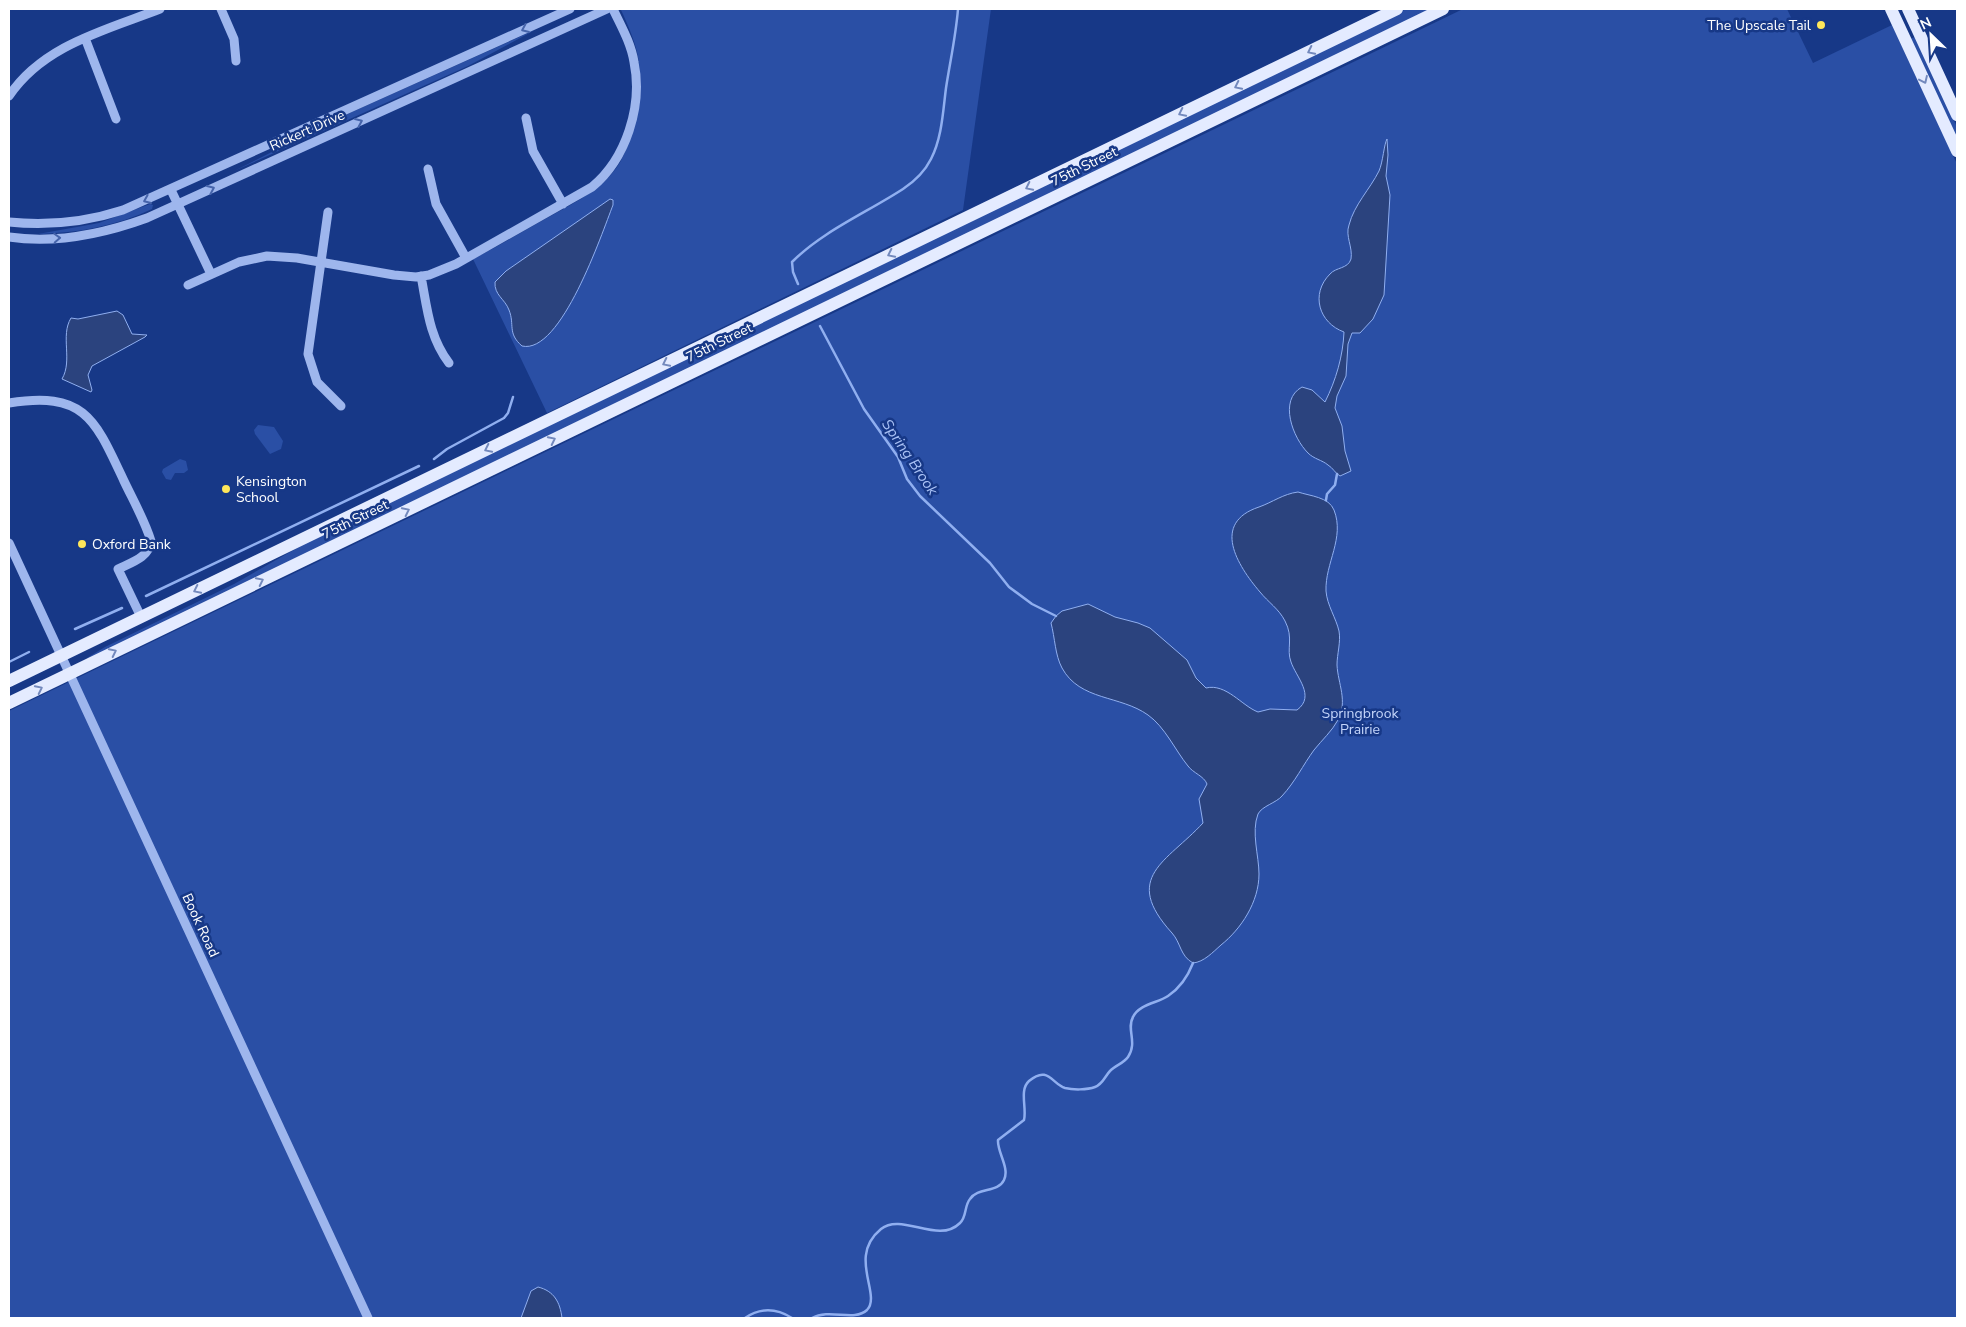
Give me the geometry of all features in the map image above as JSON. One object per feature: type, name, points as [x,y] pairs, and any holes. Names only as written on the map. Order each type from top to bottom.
[{"type":"main road","name":"75th Street","points":[[9,681],[1397,9]]},
{"type":"main road","name":"75th Street","points":[[9,703],[1443,9]]},
{"type":"main road","points":[[1891,9],[1957,151]]},
{"type":"main road","points":[[1908,9],[1957,114]]},
{"type":"street","points":[[9,96],[22,79],[47,58],[85,38],[160,9]]},
{"type":"street","points":[[221,9],[234,39],[236,62]]},
{"type":"street","name":"Rickert Drive","points":[[9,222],[50,224],[95,218],[124,210],[570,9]]},
{"type":"street","name":"Rickert Drive","points":[[9,238],[58,239],[102,232],[147,218],[607,9]]},
{"type":"street","points":[[188,285],[239,262],[262,257],[280,256],[394,275],[421,276],[447,268],[592,187],[609,171],[623,147],[630,124],[636,86],[636,69],[629,44],[613,9]]},
{"type":"street","points":[[85,38],[116,119]]},
{"type":"street","points":[[526,118],[533,151],[563,204]]},
{"type":"street","points":[[428,169],[436,204],[466,258]]},
{"type":"street","points":[[171,190],[211,274]]},
{"type":"street","points":[[328,212],[308,354],[312,372],[317,382],[340,406]]},
{"type":"street","points":[[421,276],[432,334],[439,349],[449,363]]},
{"type":"street","points":[[9,403],[45,399],[68,404],[85,414],[100,430],[151,541],[151,546],[144,555],[118,569],[141,617]]},
{"type":"street","name":"Book Road","points":[[9,543],[368,1318]]},
{"type":"green space","points":[[991,9],[963,210],[547,413],[473,259],[585,196],[610,176],[621,161],[629,142],[635,117],[640,74],[637,50],[621,10]]},
{"type":"green space","points":[[1406,9],[1431,9],[88,660],[87,658],[105,647],[234,584],[306,543]]},
{"type":"green space","name":"Springbrook Prairie","points":[[1463,9],[1787,9],[1813,63],[1892,25],[1957,164],[1957,1318],[9,1318],[9,711]]},
{"type":"green space","points":[[535,30],[468,66],[234,171],[343,116]]},
{"type":"green space","points":[[1915,37],[1957,127],[1957,138],[1910,39]]},
{"type":"green space","points":[[150,204],[153,205],[152,209],[111,224],[68,232],[38,234],[99,223]]},
{"type":"green space","points":[[258,425],[274,427],[283,441],[281,449],[270,454],[255,434],[254,430]]},
{"type":"green space","points":[[180,459],[186,461],[188,470],[184,473],[175,473],[171,480],[166,479],[162,472],[163,469]]},
{"type":"shaded area","points":[[1387,139],[1386,176],[1390,195],[1384,295],[1373,319],[1360,333],[1352,333],[1348,344],[1346,376],[1337,396],[1335,408],[1342,426],[1345,451],[1351,471],[1340,476],[1326,463],[1310,455],[1302,446],[1293,429],[1289,410],[1295,393],[1302,387],[1312,390],[1325,402],[1332,385],[1338,368],[1344,332],[1335,328],[1323,315],[1319,299],[1320,290],[1330,274],[1347,265],[1351,259],[1348,229],[1351,218],[1379,171]]},
{"type":"shaded area","points":[[610,199],[613,200],[613,205],[600,240],[565,313],[551,332],[537,344],[522,346],[514,337],[511,315],[496,290],[495,282],[506,271]]},
{"type":"shaded area","points":[[117,311],[123,315],[132,334],[147,335],[92,366],[88,375],[91,392],[62,379],[66,364],[66,332],[71,318],[78,319]]},
{"type":"shaded area","points":[[1298,492],[1328,502],[1334,510],[1337,520],[1336,541],[1328,570],[1326,591],[1340,639],[1337,665],[1342,699],[1341,713],[1336,724],[1314,750],[1287,791],[1258,814],[1255,828],[1259,867],[1258,884],[1256,895],[1248,914],[1228,939],[1212,954],[1205,959],[1193,963],[1183,953],[1175,937],[1157,914],[1150,898],[1150,884],[1155,872],[1164,860],[1203,823],[1199,799],[1207,784],[1188,766],[1165,732],[1148,715],[1125,704],[1090,692],[1070,679],[1062,668],[1056,652],[1051,623],[1062,611],[1088,604],[1115,617],[1150,628],[1187,660],[1196,678],[1206,688],[1213,687],[1227,692],[1258,712],[1270,709],[1297,710],[1305,699],[1305,693],[1290,657],[1288,627],[1280,613],[1243,570],[1233,545],[1232,534],[1236,523],[1244,514],[1283,496]]},
{"type":"shaded area","points":[[538,1287],[552,1294],[558,1302],[562,1318],[521,1318],[531,1291]]},
{"type":"waterway","name":"Spring Brook","points":[[798,284],[793,272],[792,262],[817,241],[907,186],[919,176],[929,163],[935,151],[940,133],[958,9]]},
{"type":"waterway","name":"Spring Brook","points":[[820,326],[864,409],[898,457],[907,479],[920,496],[990,563],[1009,587],[1032,604],[1056,616]]},
{"type":"waterway","points":[[434,459],[447,449],[504,418],[508,413],[513,397]]},
{"type":"waterway","points":[[146,596],[419,466]]},
{"type":"waterway","points":[[1326,500],[1327,494],[1335,485],[1337,474]]},
{"type":"waterway","points":[[75,629],[122,608]]},
{"type":"waterway","points":[[9,662],[29,652]]},
{"type":"waterway","name":"Spring Brook","points":[[812,1318],[826,1314],[855,1315],[867,1310],[871,1303],[866,1263],[867,1251],[871,1240],[881,1229],[899,1224],[941,1231],[951,1229],[960,1223],[964,1218],[968,1202],[974,1195],[997,1187],[1004,1180],[1005,1170],[998,1140],[1024,1120],[1024,1089],[1029,1081],[1035,1077],[1045,1075],[1060,1086],[1068,1089],[1084,1089],[1098,1086],[1110,1071],[1128,1057],[1132,1046],[1131,1022],[1136,1013],[1144,1006],[1172,993],[1189,973],[1193,963]]},
{"type":"waterway","name":"Spring Brook","points":[[745,1318],[751,1314],[768,1310],[780,1312],[792,1318]]},
{"type":"place","name":"The Upscale Tail","points":[[1821,25]]},
{"type":"place","name":"Kensington School","points":[[226,489]]},
{"type":"place","name":"Oxford Bank","points":[[82,544]]}]
